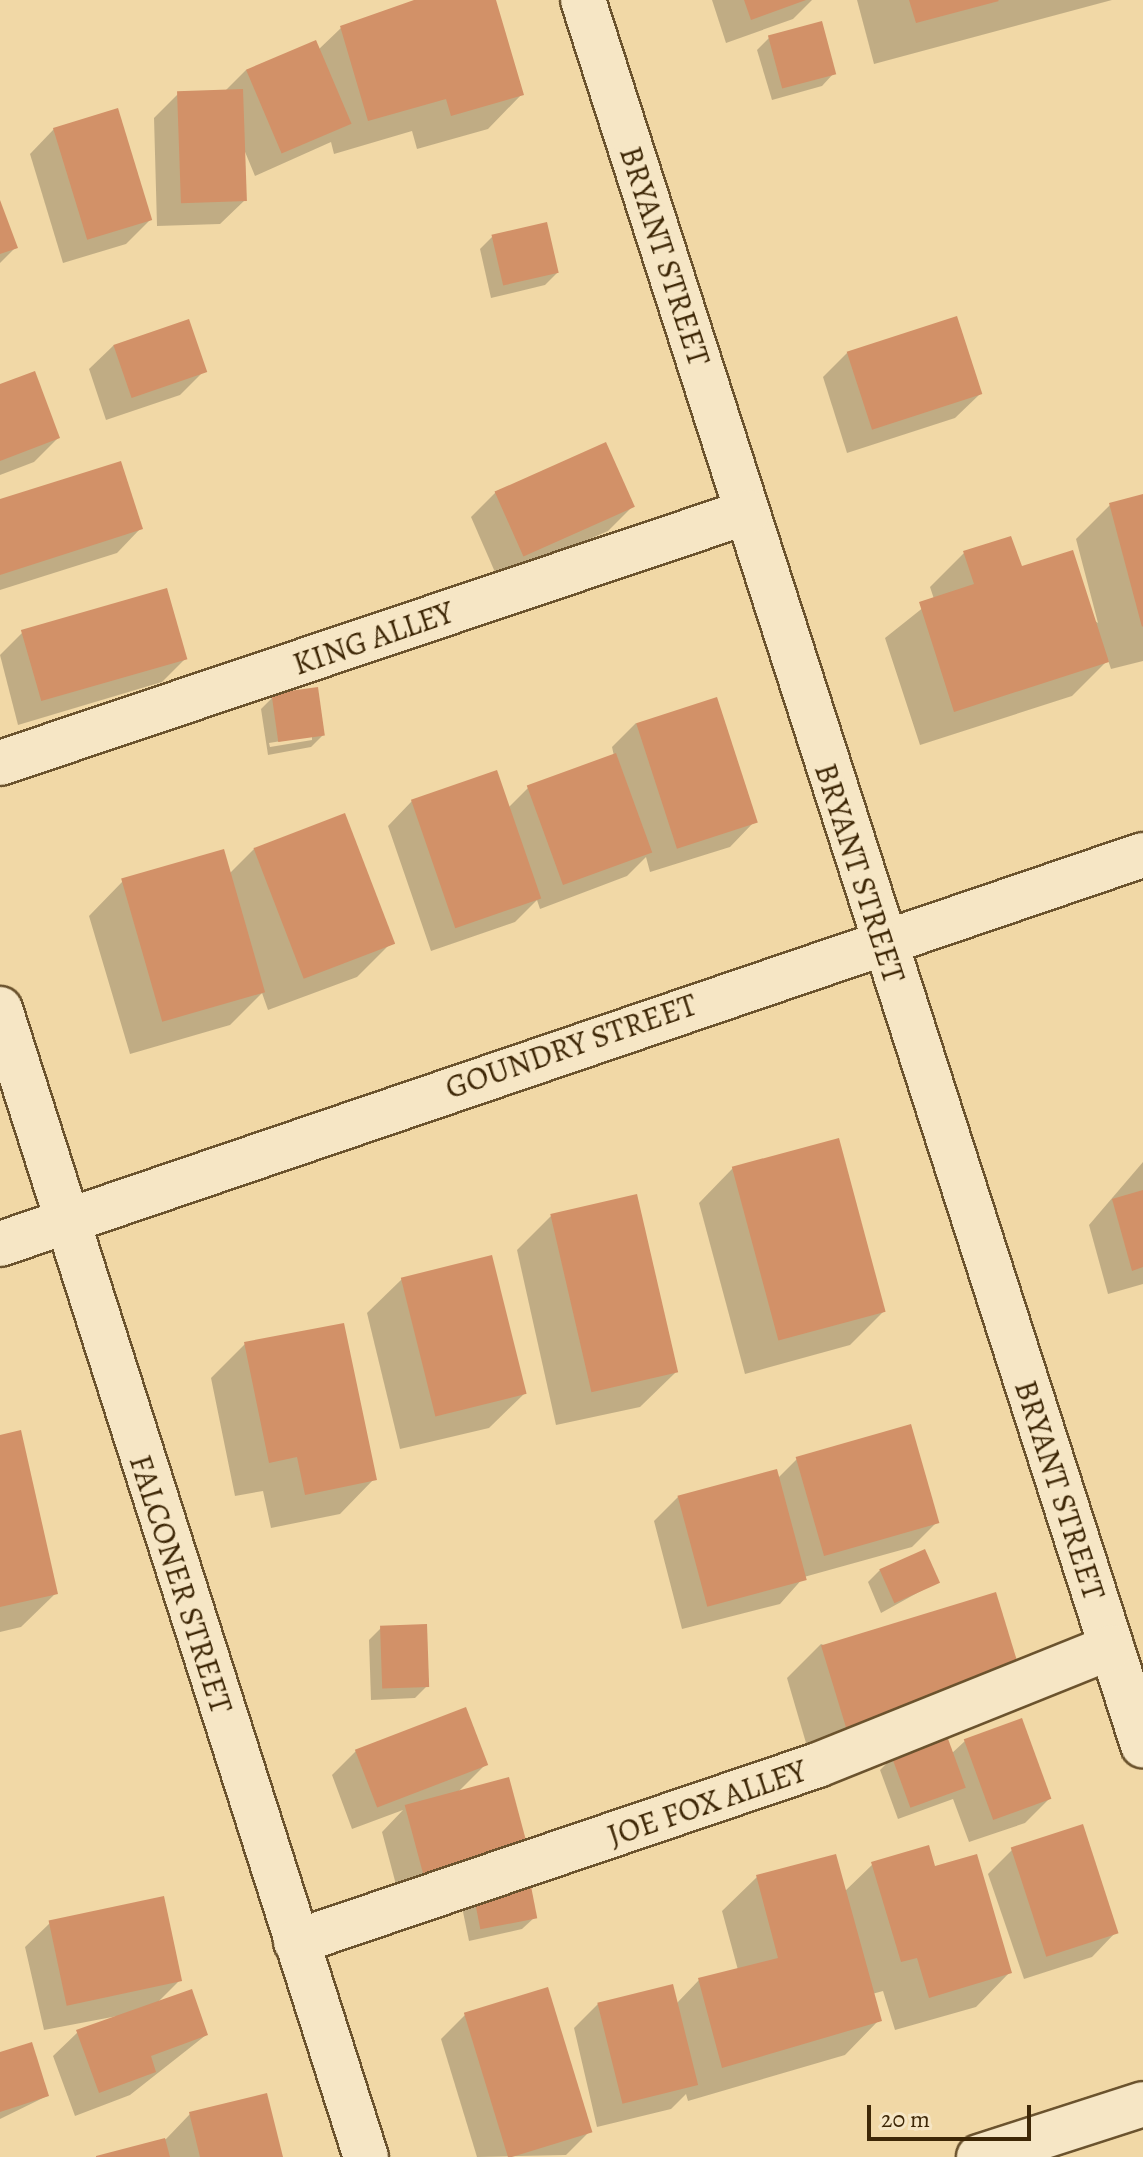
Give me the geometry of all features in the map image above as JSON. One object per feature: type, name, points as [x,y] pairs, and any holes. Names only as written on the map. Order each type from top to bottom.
[{"type":"street","name":"BRYANT STREET","points":[[583,0],[880,939],[1143,1745]]},
{"type":"street","name":"KING ALLEY","points":[[0,763],[747,512]]},
{"type":"street","name":"GOUNDRY STREET","points":[[0,1244],[880,939],[1143,855]]},
{"type":"street","name":"FALCONER STREET","points":[[0,1009],[65,1222],[366,2157]]},
{"type":"street","name":"JOE FOX ALLEY","points":[[296,1942],[818,1765],[1111,1647]]},
{"type":"street","points":[[979,2157],[1143,2104]]},
{"type":"building","points":[[414,0],[496,0],[524,95],[451,116],[446,99],[368,121],[340,26]]},
{"type":"building","points":[[744,0],[806,0],[751,20]]},
{"type":"building","points":[[909,0],[998,0],[999,1],[916,23]]},
{"type":"building","points":[[822,21],[836,74],[782,89],[768,35]]},
{"type":"building","points":[[316,40],[352,124],[282,153],[246,70]]},
{"type":"building","points":[[243,89],[247,201],[181,203],[177,91]]},
{"type":"building","points":[[118,108],[152,220],[87,240],[53,128]]},
{"type":"building","points":[[0,200],[18,248],[0,254]]},
{"type":"building","points":[[547,222],[559,273],[503,285],[491,235]]},
{"type":"building","points":[[957,316],[982,394],[872,430],[847,352]]},
{"type":"building","points":[[189,319],[207,372],[132,398],[113,345]]},
{"type":"building","points":[[35,371],[60,438],[0,461],[0,384]]},
{"type":"building","points":[[606,442],[635,507],[523,556],[495,492]]},
{"type":"building","points":[[121,461],[143,529],[0,575],[0,499]]},
{"type":"building","points":[[1143,494],[1143,626],[1142,627],[1109,503]]},
{"type":"building","points":[[1011,536],[1022,566],[1073,550],[1109,662],[954,712],[919,602],[974,584],[963,551]]},
{"type":"building","points":[[167,588],[187,659],[41,701],[21,630]]},
{"type":"building","points":[[318,687],[325,736],[278,742],[271,694]]},
{"type":"building","points":[[717,697],[758,823],[677,849],[636,723]]},
{"type":"building","points":[[616,753],[652,853],[563,885],[527,785]]},
{"type":"building","points":[[497,770],[541,899],[455,928],[411,800]]},
{"type":"building","points":[[345,813],[395,944],[304,979],[254,848]]},
{"type":"building","points":[[224,849],[265,992],[162,1022],[121,878]]},
{"type":"building","points":[[839,1138],[886,1312],[778,1341],[732,1167]]},
{"type":"building","points":[[1143,1190],[1143,1267],[1132,1271],[1112,1199]]},
{"type":"building","points":[[637,1194],[678,1372],[591,1392],[550,1214]]},
{"type":"building","points":[[492,1255],[527,1394],[435,1416],[401,1278]]},
{"type":"building","points":[[344,1323],[377,1480],[305,1495],[297,1457],[269,1463],[244,1342]]},
{"type":"building","points":[[911,1424],[939,1523],[824,1556],[796,1457]]},
{"type":"building","points":[[21,1430],[58,1594],[0,1607],[0,1435]]},
{"type":"building","points":[[777,1469],[807,1580],[707,1607],[678,1496]]},
{"type":"building","points":[[925,1549],[940,1583],[894,1603],[879,1569]]},
{"type":"building","points":[[996,1592],[1022,1676],[847,1730],[821,1646]]},
{"type":"building","points":[[427,1624],[429,1687],[382,1689],[380,1626]]},
{"type":"building","points":[[466,1707],[488,1765],[377,1808],[355,1750]]},
{"type":"building","points":[[1022,1718],[1051,1799],[993,1820],[964,1739]]},
{"type":"building","points":[[947,1736],[966,1788],[910,1808],[892,1756]]},
{"type":"building","points":[[509,1777],[528,1847],[423,1874],[405,1805]]},
{"type":"building","points":[[1083,1824],[1119,1933],[1046,1957],[1011,1847]]},
{"type":"building","points":[[929,1845],[935,1866],[977,1854],[1012,1973],[929,1998],[917,1958],[901,1962],[871,1862]]},
{"type":"building","points":[[836,1854],[882,2021],[722,2068],[698,1978],[778,1958],[756,1875]]},
{"type":"building","points":[[530,1881],[537,1918],[480,1929],[473,1892]]},
{"type":"building","points":[[164,1896],[182,1981],[67,2006],[49,1921]]},
{"type":"building","points":[[673,1984],[698,2085],[622,2104],[597,2003]]},
{"type":"building","points":[[548,1987],[592,2132],[508,2157],[464,2013]]},
{"type":"building","points":[[192,1989],[208,2035],[151,2056],[156,2072],[99,2093],[76,2030]]},
{"type":"building","points":[[32,2042],[49,2096],[0,2112],[0,2052]]},
{"type":"building","points":[[267,2093],[283,2157],[200,2157],[189,2112]]},
{"type":"building","points":[[165,2138],[170,2157],[96,2157],[96,2156]]}]
